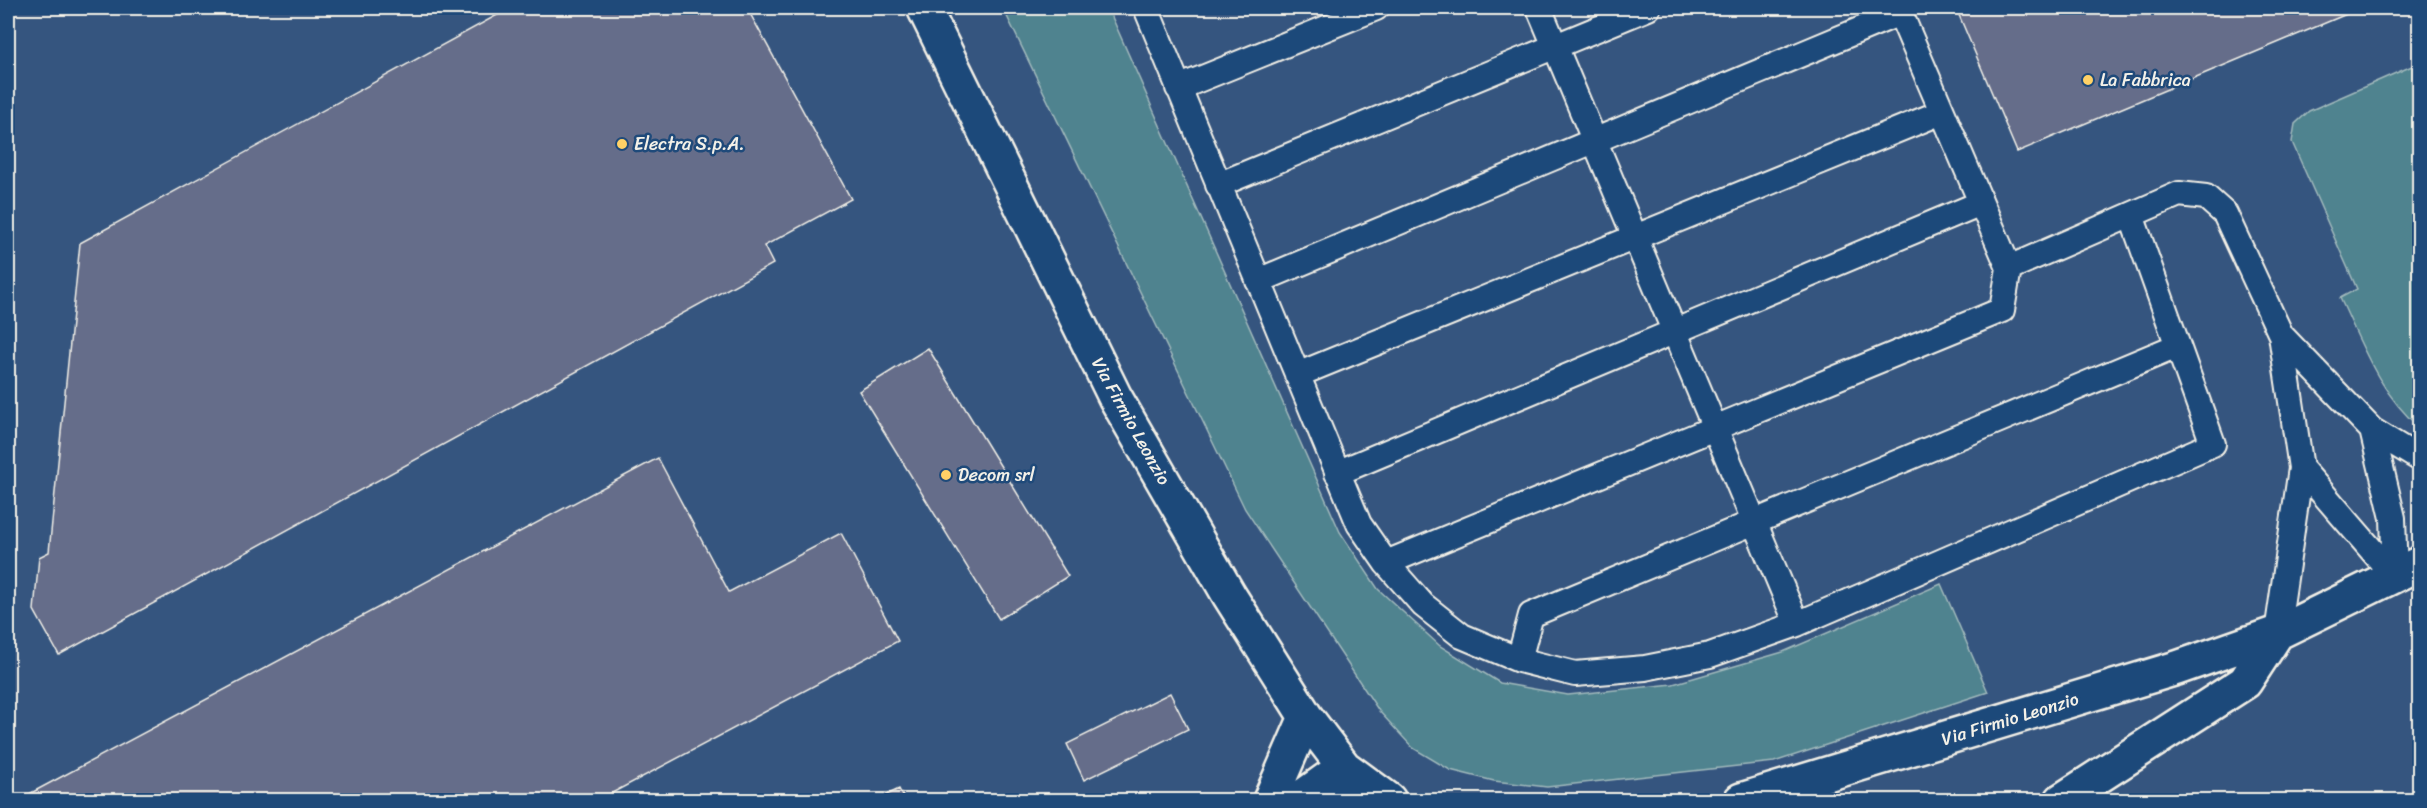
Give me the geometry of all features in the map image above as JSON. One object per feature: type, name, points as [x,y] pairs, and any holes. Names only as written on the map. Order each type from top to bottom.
[{"type":"street","name":"Via Firmio Leonzio","points":[[924,8],[1115,397],[1229,595],[1306,717],[1344,767],[1389,801]]},
{"type":"street","name":"Via Firmio Leonzio","points":[[1741,801],[2177,668],[2277,633],[2408,570]]},
{"type":"street","points":[[2062,801],[2245,682],[2277,633]]},
{"type":"street","points":[[1270,801],[1306,717]]},
{"type":"street","points":[[1298,801],[1344,767]]},
{"type":"street","points":[[1343,801],[1344,767]]},
{"type":"lane","points":[[1146,8],[1359,525],[1386,563],[1423,604],[1462,636],[1519,660],[1575,674],[1645,668],[1710,655],[1797,624],[2213,444],[2131,215]]},
{"type":"lane","points":[[1178,88],[1376,8]]},
{"type":"lane","points":[[1539,8],[1797,624]]},
{"type":"lane","points":[[1218,185],[1648,8]]},
{"type":"lane","points":[[1258,281],[1899,10],[2009,268],[2002,310],[1386,563]]},
{"type":"lane","points":[[1296,375],[1942,112]]},
{"type":"lane","points":[[2009,268],[2179,194],[2206,197],[2225,214],[2281,335],[2301,468],[2277,633]]},
{"type":"lane","points":[[1337,472],[1981,203]]},
{"type":"lane","points":[[2281,335],[2372,430],[2420,459]]},
{"type":"lane","points":[[1519,660],[1531,615],[2177,346]]},
{"type":"lane","points":[[2372,430],[2408,570]]},
{"type":"lane","points":[[2301,468],[2408,570]]},
{"type":"shaded area","points":[[8,8],[2419,8],[2419,800],[8,800]]},
{"type":"green space","points":[[1003,8],[1108,8],[1340,532],[1378,589],[1440,646],[1500,683],[1568,695],[1673,684],[1783,652],[1941,584],[1988,692],[1774,762],[1547,787],[1494,781],[1450,770],[1413,748],[1379,711],[1245,509]]},
{"type":"green space","points":[[2419,63],[2419,427],[2405,414],[2382,383],[2340,298],[2357,289],[2292,142],[2295,124],[2309,111]]},
{"type":"building","points":[[510,8],[747,8],[851,199],[764,246],[773,264],[59,655],[34,610],[39,557],[49,552],[80,243]]},
{"type":"building","name":"La Fabbrica","points":[[1956,8],[2361,8],[2017,152]]},
{"type":"building","points":[[928,348],[1068,576],[999,619],[859,391]]},
{"type":"building","points":[[658,458],[729,592],[841,533],[898,641],[599,800],[18,800]]},
{"type":"building","points":[[1170,693],[1188,729],[1084,780],[1067,744]]},
{"type":"building","points":[[899,789],[905,800],[876,800]]},
{"type":"place","name":"La Fabbrica","points":[[2088,80]]},
{"type":"place","name":"Electra S.p.A.","points":[[622,144]]},
{"type":"place","name":"Decom srl","points":[[946,475]]}]
